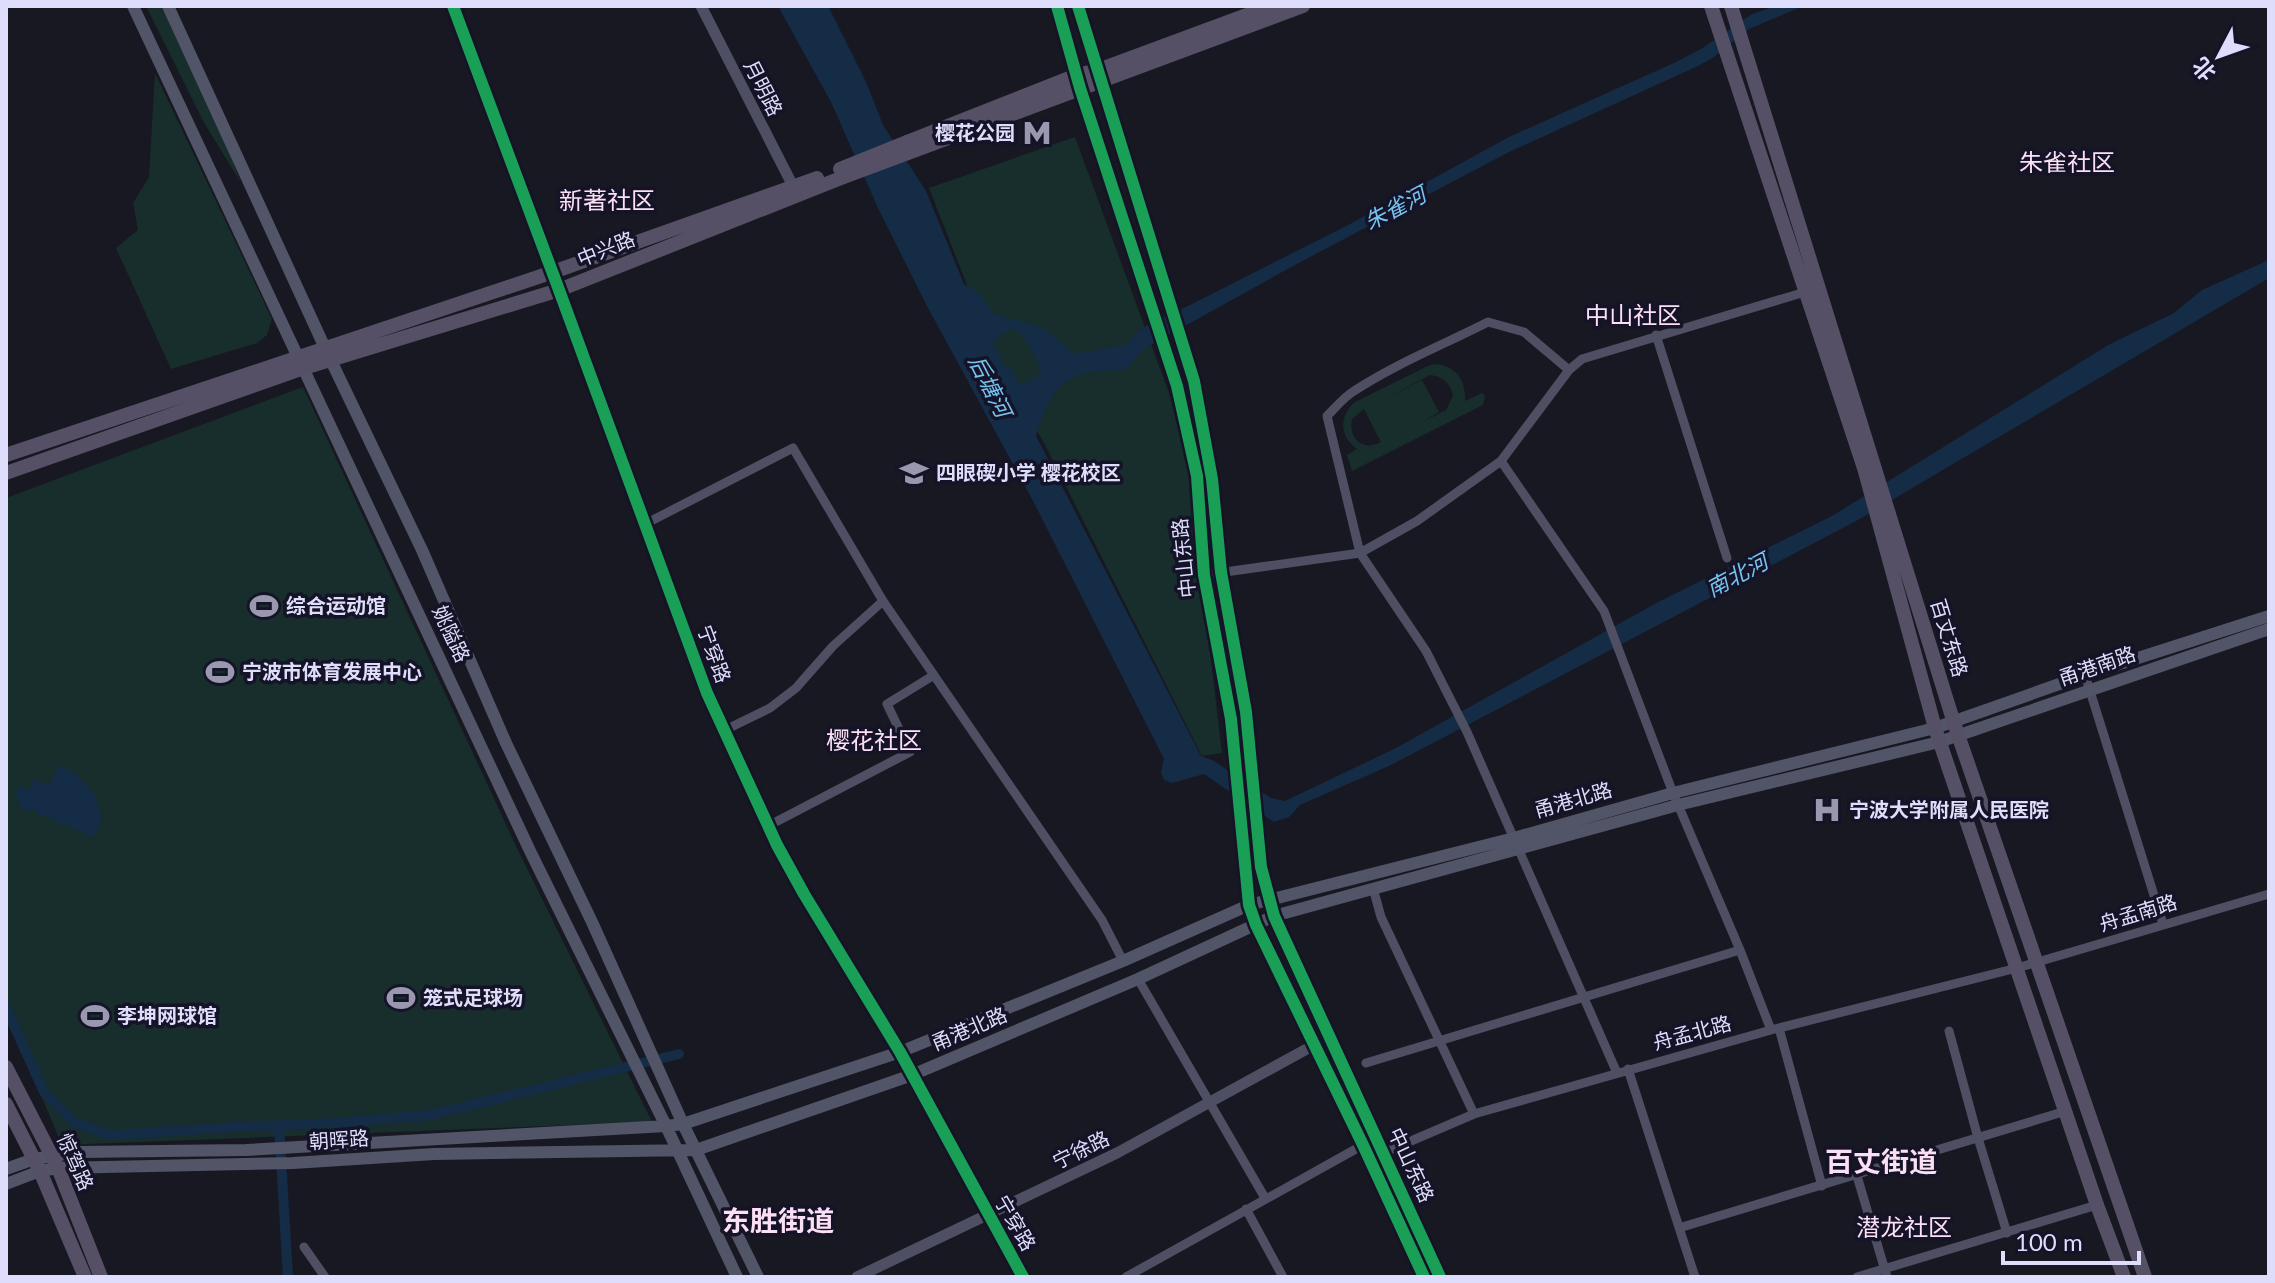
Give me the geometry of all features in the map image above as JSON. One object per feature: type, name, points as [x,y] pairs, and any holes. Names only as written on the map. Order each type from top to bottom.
[{"type":"main road","name":"姚隘路","points":[[133,6],[525,839],[737,1277]]},
{"type":"main road","name":"姚隘路","points":[[168,6],[422,550],[506,743],[592,922],[683,1124],[758,1277]]},
{"type":"main road","name":"中山东路","points":[[1057,6],[1177,386],[1197,476],[1204,575],[1231,719],[1249,905],[1424,1277]]},
{"type":"main road","name":"中山东路","points":[[1078,6],[1194,381],[1212,479],[1221,572],[1246,712],[1261,867],[1269,899],[1274,916],[1440,1277]]},
{"type":"main road","name":"中兴路","points":[[1099,75],[1271,6]]},
{"type":"main road","name":"中兴路","points":[[6,455],[301,362],[559,290],[840,174],[1079,81],[1303,6]]},
{"type":"main road","name":"百丈东路","points":[[1711,6],[1805,292],[1870,472],[1889,513],[1957,729],[2145,1277]]},
{"type":"main road","name":"百丈东路","points":[[1732,9],[1870,472],[1881,529],[1937,735],[2124,1277]]},
{"type":"main road","name":"中兴路","points":[[328,354],[793,186],[840,174]]},
{"type":"main road","name":"中兴路","points":[[6,473],[301,362]]},
{"type":"main road","name":"甬港南路","points":[[1957,729],[2085,675],[2269,616]]},
{"type":"main road","name":"甬港南路","points":[[1937,735],[2090,690],[2269,629]]},
{"type":"main road","name":"甬港北路","points":[[677,1151],[696,1150],[912,1075],[1138,979],[1274,916],[1675,799],[1937,735]]},
{"type":"main road","name":"甬港北路","points":[[666,1126],[683,1124],[900,1052],[1123,961],[1249,905],[1517,843]]},
{"type":"main road","name":"惊驾路","points":[[6,1067],[55,1163],[101,1277]]},
{"type":"main road","name":"惊驾路","points":[[6,1104],[37,1165],[85,1277]]},
{"type":"main road","name":"朝晖路","points":[[55,1163],[78,1152],[293,1148],[666,1126]]},
{"type":"main road","name":"朝晖路","points":[[6,1169],[55,1163],[293,1163],[434,1154],[677,1151]]},
{"type":"main road","name":"朝晖路","points":[[6,1184],[37,1165]]},
{"type":"street","name":"宁穿路","points":[[453,6],[723,731],[804,894],[900,1052],[1023,1277]]},
{"type":"street","name":"月明路","points":[[701,6],[793,186]]},
{"type":"street","points":[[1204,575],[1360,553],[1417,521],[1501,461],[1569,370],[1582,359],[1805,292]]},
{"type":"street","points":[[1569,370],[1524,332],[1488,322],[1414,356],[1352,392],[1327,416],[1360,553],[1426,651],[1465,728],[1617,1073]]},
{"type":"street","points":[[1656,335],[1727,558]]},
{"type":"street","points":[[645,524],[793,448],[883,601],[1102,920],[1123,961]]},
{"type":"street","points":[[1501,461],[1604,611],[1675,799],[1775,1029],[1822,1186]]},
{"type":"street","points":[[723,731],[770,708],[796,688],[833,646],[883,601]]},
{"type":"street","points":[[768,826],[910,752],[887,704],[934,675]]},
{"type":"street","points":[[2085,675],[2163,924]]},
{"type":"street","points":[[1373,888],[1381,917],[1474,1114]]},
{"type":"street","name":"舟孟南路","points":[[2017,968],[2269,894]]},
{"type":"street","points":[[1366,1063],[1740,950]]},
{"type":"street","name":"舟孟北路","points":[[1383,1153],[1474,1114],[1628,1069],[2017,968]]},
{"type":"street","points":[[1138,979],[1265,1198]]},
{"type":"street","points":[[1949,1031],[2007,1233]]},
{"type":"street","name":"宁徐路","points":[[857,1277],[1117,1153],[1314,1045]]},
{"type":"street","points":[[1628,1069],[1695,1277]]},
{"type":"street","points":[[1679,1228],[2066,1111]]},
{"type":"street","points":[[1126,1277],[1363,1145]]},
{"type":"street","points":[[1857,1176],[1886,1273]]},
{"type":"street","points":[[1857,1277],[1886,1273],[2097,1205]]},
{"type":"street","points":[[1246,1209],[1283,1277]]},
{"type":"street","points":[[304,1247],[325,1277]]},
{"type":"green space","points":[[146,6],[162,6],[217,121],[241,183],[203,121]]},
{"type":"green space","points":[[155,73],[272,319],[267,335],[257,343],[171,369],[116,248],[138,230],[133,203],[149,177]]},
{"type":"green space","name":"樱花公园","points":[[1075,137],[1169,393],[1188,467],[1222,753],[1202,756],[1044,443],[998,364],[929,188]]},
{"type":"green space","points":[[1438,364],[1456,372],[1464,388],[1465,401],[1482,393],[1485,396],[1483,405],[1352,471],[1347,455],[1357,449],[1344,432],[1346,413],[1355,402],[1430,365]],"holes":[[[1430,375],[1446,381],[1450,388],[1453,396],[1446,410],[1422,422],[1439,412],[1422,380],[1379,402]],[[1364,409],[1381,442],[1374,445],[1358,442],[1352,432],[1352,419]]]},
{"type":"green space","name":"宁波市体育发展中心","points":[[303,387],[516,846],[652,1122],[62,1145],[6,1013],[6,498]]},
{"type":"water","points":[[778,6],[828,6],[866,82],[883,125],[926,191],[964,284],[978,292],[995,315],[1042,327],[1074,354],[1126,345],[1152,322],[1350,224],[1509,137],[1676,62],[1752,14],[1775,6],[1803,6],[1749,29],[1698,66],[1507,153],[1293,266],[1145,348],[1127,369],[1078,375],[1053,395],[1036,436],[1201,756],[1271,798],[1285,801],[1396,748],[1660,601],[1832,516],[2110,344],[2174,313],[2202,290],[2269,260],[2269,278],[1858,520],[1391,765],[1300,805],[1289,817],[1274,822],[1204,774],[1172,783],[1164,780],[1161,772],[1164,759],[1031,497],[927,306],[878,208],[831,102]],"holes":[[[1011,329],[1026,341],[1042,372],[1025,383],[1018,383],[1012,369],[1004,364],[992,345]]]},
{"type":"water","points":[[59,765],[78,777],[94,794],[101,815],[95,837],[91,835],[87,838],[86,834],[43,815],[39,817],[36,810],[25,811],[19,804],[17,788],[20,786],[28,790],[35,780],[49,786]]},
{"type":"waterway","points":[[6,1008],[44,1092],[75,1123],[111,1135],[430,1115],[679,1054]]},
{"type":"waterway","points":[[279,1125],[288,1277]]},
{"type":"cycle path","points":[[453,6],[707,693],[777,845],[900,1052],[1023,1277]]},
{"type":"cycle path","points":[[1057,6],[1080,88],[1177,386],[1197,476],[1204,575],[1231,719],[1249,905],[1424,1277]]},
{"type":"cycle path","points":[[1078,6],[1194,381],[1212,479],[1221,572],[1246,712],[1261,867],[1274,916],[1440,1277]]},
{"type":"place","name":"樱花公园","points":[[1037,133]]},
{"type":"place","name":"四眼碶小学 樱花校区","points":[[914,473]]},
{"type":"place","name":"综合运动馆","points":[[264,606]]},
{"type":"place","name":"宁波市体育发展中心","points":[[220,672]]},
{"type":"place","name":"宁波大学附属人民医院","points":[[1827,810]]},
{"type":"place","name":"笼式足球场","points":[[401,998]]},
{"type":"place","name":"李坤网球馆","points":[[95,1016]]},
{"type":"district","name":"朱雀社区","points":[[2067,163]]},
{"type":"district","name":"新著社区","points":[[607,201]]},
{"type":"district","name":"中山社区","points":[[1633,316]]},
{"type":"district","name":"樱花社区","points":[[874,741]]},
{"type":"district","name":"百丈街道","points":[[1881,1162]]},
{"type":"district","name":"东胜街道","points":[[778,1221]]},
{"type":"district","name":"潜龙社区","points":[[1904,1228]]},
{"type":"water label","name":"朱雀河","points":[[1395,208]]},
{"type":"water label","name":"后塘河","points":[[990,386]]},
{"type":"water label","name":"南北河","points":[[1737,575]]}]
